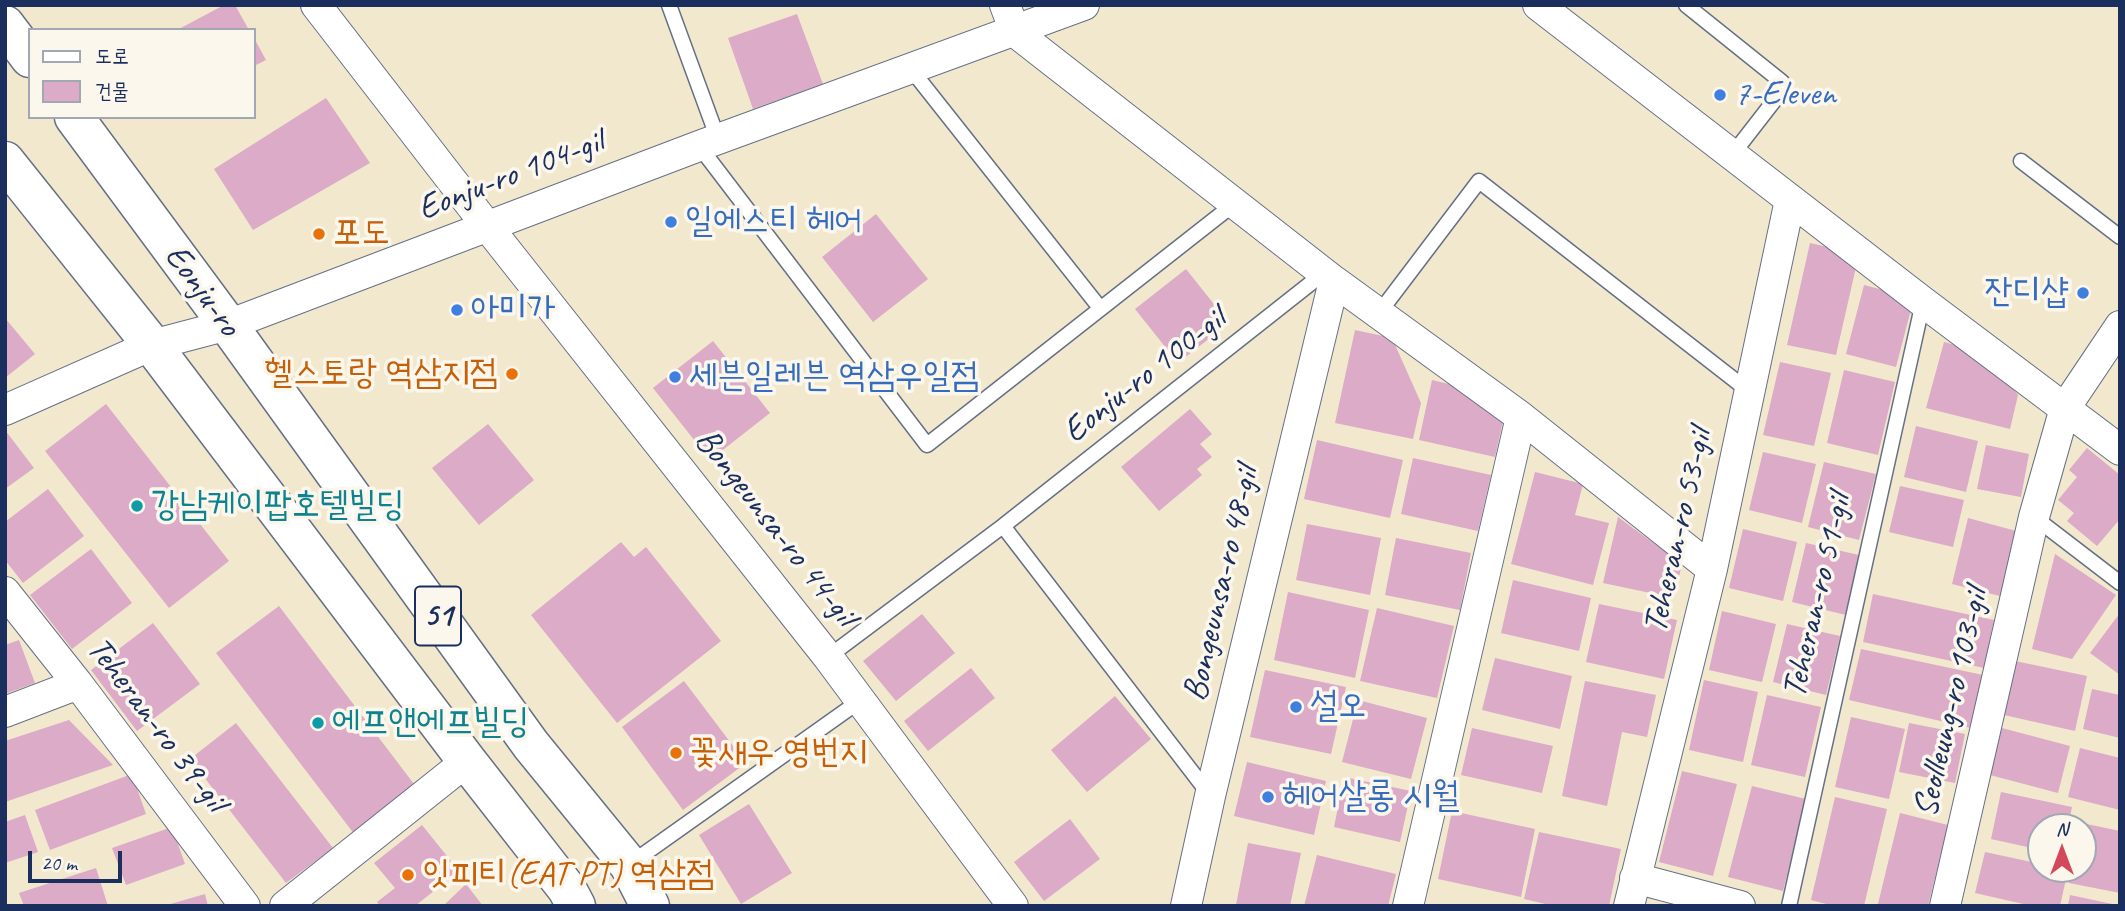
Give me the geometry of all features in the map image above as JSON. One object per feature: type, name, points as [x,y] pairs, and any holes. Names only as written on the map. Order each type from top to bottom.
[{"type":"main road","points":[[5,25],[28,55]]},
{"type":"main road","name":"Eonju-ro","points":[[75,119],[228,325],[531,745],[629,865],[650,906]]},
{"type":"main road","name":"Eonju-ro","points":[[5,161],[152,345],[567,889],[576,906]]},
{"type":"street","name":"Bongeunsa-ro 44-gil","points":[[316,5],[828,657],[1013,906]]},
{"type":"street","name":"Eonju-ro 104-gil","points":[[5,410],[152,345],[228,325],[909,68],[1010,18],[1084,5]]},
{"type":"street","points":[[1539,6],[2120,450]]},
{"type":"street","points":[[1010,18],[1234,204],[1521,417],[1712,569]]},
{"type":"street","name":"Teheran-ro 53-gil","points":[[1632,892],[1712,569],[1790,200]]},
{"type":"street","name":"Bongeunsa-ro 48-gil","points":[[1186,906],[1329,277]]},
{"type":"street","name":"Seolleung-ro 103-gil","points":[[1945,906],[2034,517],[2065,408],[2120,326]]},
{"type":"street","points":[[1408,906],[1521,417]]},
{"type":"street","name":"Teheran-ro 39-gil","points":[[5,592],[78,684],[245,906]]},
{"type":"street","points":[[5,712],[78,684]]},
{"type":"street","points":[[285,906],[467,761]]},
{"type":"street","points":[[1632,892],[1740,906]]},
{"type":"lane","points":[[669,5],[708,143],[927,445],[1234,204]]},
{"type":"lane","points":[[1686,5],[1782,82],[1784,88],[1732,155]]},
{"type":"lane","points":[[909,68],[1100,308]]},
{"type":"lane","points":[[2021,161],[2120,237]]},
{"type":"lane","points":[[1380,313],[1479,181],[1750,393]]},
{"type":"lane","name":"Eonju-ro 100-gil","points":[[828,657],[1329,277]]},
{"type":"lane","name":"Teheran-ro 51-gil","points":[[1789,906],[1923,302]]},
{"type":"lane","points":[[2034,517],[2120,583]]},
{"type":"lane","points":[[1003,526],[1210,796]]},
{"type":"lane","points":[[629,865],[861,700]]},
{"type":"building","points":[[224,5],[235,5],[248,28],[181,28]]},
{"type":"building","points":[[797,14],[823,84],[753,109],[728,38]]},
{"type":"building","points":[[256,42],[266,60],[256,65]]},
{"type":"building","points":[[326,98],[370,163],[253,230],[214,169]]},
{"type":"building","points":[[876,214],[928,279],[873,322],[822,257]]},
{"type":"building","points":[[1810,243],[1859,254],[1836,355],[1787,345]]},
{"type":"building","points":[[1186,269],[1229,323],[1178,363],[1135,309]]},
{"type":"building","points":[[1864,285],[1914,298],[1896,367],[1846,354]]},
{"type":"building","points":[[5,318],[35,354],[5,378]]},
{"type":"building","points":[[1355,330],[1392,338],[1421,403],[1413,439],[1335,423]]},
{"type":"building","points":[[713,341],[770,413],[710,460],[653,388]]},
{"type":"building","points":[[1944,342],[1985,353],[2018,395],[2010,429],[1926,408]]},
{"type":"building","points":[[1780,362],[1831,373],[1814,446],[1763,435]]},
{"type":"building","points":[[1844,370],[1895,382],[1878,455],[1827,443]]},
{"type":"building","points":[[1432,380],[1474,390],[1503,421],[1495,457],[1419,440]]},
{"type":"building","name":"강남케이팝호텔빌딩","points":[[106,404],[229,561],[169,608],[45,451]]},
{"type":"building","points":[[1190,409],[1212,434],[1200,444],[1212,457],[1197,469],[1202,475],[1159,511],[1121,467]]},
{"type":"building","points":[[488,424],[534,480],[479,525],[432,468]]},
{"type":"building","points":[[1916,426],[1978,441],[1966,492],[1904,477]]},
{"type":"building","points":[[5,430],[34,468],[5,489]]},
{"type":"building","points":[[1317,440],[1403,460],[1390,518],[1304,499]]},
{"type":"building","points":[[1986,445],[2029,454],[2021,497],[1977,489]]},
{"type":"building","points":[[2087,448],[2120,475],[2120,519],[2097,546],[2067,521],[2074,513],[2058,500],[2077,477],[2069,470]]},
{"type":"building","points":[[1763,452],[1816,464],[1802,523],[1749,510]]},
{"type":"building","points":[[1413,458],[1491,475],[1478,531],[1401,514]]},
{"type":"building","points":[[1824,462],[1876,474],[1859,540],[1808,527]]},
{"type":"building","points":[[1535,472],[1583,484],[1575,515],[1609,523],[1593,585],[1511,564]]},
{"type":"building","points":[[1900,486],[1964,500],[1953,547],[1889,532]]},
{"type":"building","points":[[48,489],[84,536],[23,583],[5,560],[5,522]]},
{"type":"building","points":[[1618,517],[1682,564],[1674,598],[1603,583]]},
{"type":"building","points":[[1968,518],[2020,532],[2004,597],[1952,584]]},
{"type":"building","points":[[1307,524],[1381,538],[1370,595],[1296,580]]},
{"type":"building","points":[[1743,529],[1797,542],[1783,601],[1729,588]]},
{"type":"building","points":[[1396,538],[1471,553],[1460,610],[1385,595]]},
{"type":"building","points":[[621,542],[634,557],[646,547],[721,641],[617,723],[531,615]]},
{"type":"building","points":[[1806,543],[1859,555],[1846,615],[1792,602]]},
{"type":"building","points":[[91,549],[132,603],[72,649],[30,595]]},
{"type":"building","points":[[2055,554],[2116,595],[2072,659],[2032,649]]},
{"type":"building","points":[[1513,580],[1591,598],[1579,651],[1501,633]]},
{"type":"building","points":[[1288,592],[1369,610],[1355,678],[1274,660]]},
{"type":"building","points":[[1873,594],[1994,620],[1984,668],[1863,642]]},
{"type":"building","points":[[1599,604],[1677,620],[1664,679],[1586,662]]},
{"type":"building","name":"에프앤에프빌딩","points":[[279,606],[420,792],[358,839],[216,653]]},
{"type":"building","points":[[1377,608],[1454,626],[1437,698],[1360,681]]},
{"type":"building","points":[[1722,611],[1776,624],[1762,682],[1709,670]]},
{"type":"building","points":[[2120,613],[2120,675],[2090,653]]},
{"type":"building","points":[[922,614],[955,653],[896,701],[863,661]]},
{"type":"building","points":[[153,623],[200,684],[137,731],[91,670]]},
{"type":"building","points":[[1787,624],[1840,636],[1826,695],[1773,682]]},
{"type":"building","points":[[19,640],[35,683],[5,694],[5,645]]},
{"type":"building","points":[[1861,649],[1983,675],[1971,728],[1849,700]]},
{"type":"building","points":[[1495,658],[1572,676],[1560,729],[1482,710]]},
{"type":"building","points":[[2015,661],[2087,676],[2075,731],[2004,715]]},
{"type":"building","points":[[971,668],[995,698],[928,751],[904,721]]},
{"type":"building","points":[[1265,670],[1346,687],[1331,754],[1250,737]]},
{"type":"building","points":[[1704,680],[1758,692],[1743,762],[1689,750]]},
{"type":"building","points":[[684,681],[746,763],[683,810],[622,727]]},
{"type":"building","points":[[1585,681],[1656,695],[1647,737],[1622,732],[1607,806],[1562,796]]},
{"type":"building","points":[[2092,689],[2120,695],[2120,738],[2083,729]]},
{"type":"building","points":[[1767,695],[1821,707],[1805,777],[1751,765]]},
{"type":"building","points":[[1115,696],[1151,739],[1087,792],[1051,750]]},
{"type":"building","points":[[1358,700],[1427,718],[1411,779],[1342,762]]},
{"type":"building","points":[[1851,717],[1905,729],[1889,799],[1835,787]]},
{"type":"building","points":[[69,720],[113,765],[5,802],[5,741]]},
{"type":"building","points":[[236,723],[333,848],[286,883],[190,759]]},
{"type":"building","points":[[1909,723],[1965,734],[1955,783],[1899,772]]},
{"type":"building","points":[[1472,728],[1553,746],[1542,793],[1461,775]]},
{"type":"building","points":[[2002,728],[2070,746],[2058,793],[1990,775]]},
{"type":"building","points":[[2080,748],[2120,758],[2120,810],[2068,797]]},
{"type":"building","points":[[1247,762],[1326,781],[1314,835],[1234,816]]},
{"type":"building","points":[[1682,771],[1737,784],[1713,876],[1659,862]]},
{"type":"building","points":[[132,774],[146,814],[50,850],[35,810]]},
{"type":"building","points":[[1344,777],[1411,791],[1400,842],[1334,827]]},
{"type":"building","points":[[1752,786],[1806,799],[1783,891],[1728,877]]},
{"type":"building","points":[[2001,792],[2072,807],[2071,813],[2027,813],[2027,847],[1991,839]]},
{"type":"building","points":[[1835,797],[1887,809],[1864,906],[1834,906],[1811,900]]},
{"type":"building","points":[[749,804],[792,873],[741,904],[699,835]]},
{"type":"building","points":[[1452,811],[1535,829],[1521,897],[1438,879]]},
{"type":"building","points":[[1900,813],[1948,825],[1928,906],[1878,904]]},
{"type":"building","points":[[25,815],[38,852],[5,863],[5,822]]},
{"type":"building","points":[[1070,819],[1100,859],[1044,901],[1014,862]]},
{"type":"building","points":[[422,825],[459,871],[415,906],[380,906],[377,902],[395,888],[374,863]]},
{"type":"building","points":[[2097,826],[2120,831],[2120,893],[2069,883],[2097,883]]},
{"type":"building","points":[[172,827],[185,864],[126,885],[112,848]]},
{"type":"building","points":[[1539,832],[1621,849],[1609,906],[1554,906],[1524,899]]},
{"type":"building","points":[[1248,843],[1301,853],[1290,906],[1236,905]]},
{"type":"building","points":[[1985,852],[2027,861],[2027,883],[2065,883],[2060,906],[2032,906],[1975,893]]},
{"type":"building","points":[[1317,855],[1396,874],[1388,906],[1304,906]]},
{"type":"building","points":[[96,868],[108,906],[24,906],[19,893]]},
{"type":"building","points":[[466,884],[483,906],[443,906]]},
{"type":"building","points":[[205,894],[208,906],[167,906],[167,905]]},
{"type":"building","points":[[2070,895],[2117,905],[2117,906],[2068,906]]},
{"type":"place","name":"7-Eleven","points":[[1720,95]]},
{"type":"place","name":"일에스티 헤어","points":[[671,222]]},
{"type":"place","name":"포도","points":[[319,234]]},
{"type":"place","name":"잔디샵","points":[[2083,293]]},
{"type":"place","name":"아미가","points":[[457,310]]},
{"type":"place","name":"헬스토랑 역삼지점","points":[[512,374]]},
{"type":"place","name":"세븐일레븐 역삼우일점","points":[[675,377]]},
{"type":"place","name":"강남케이팝호텔빌딩","points":[[137,506]]},
{"type":"place","name":"설오","points":[[1296,707]]},
{"type":"place","name":"에프앤에프빌딩","points":[[318,723]]},
{"type":"place","name":"꽃새우 영번지","points":[[676,753]]},
{"type":"place","name":"헤어살롱 시월","points":[[1268,797]]},
{"type":"place","name":"잇피티(EAT PT) 역삼점","points":[[408,875]]}]
